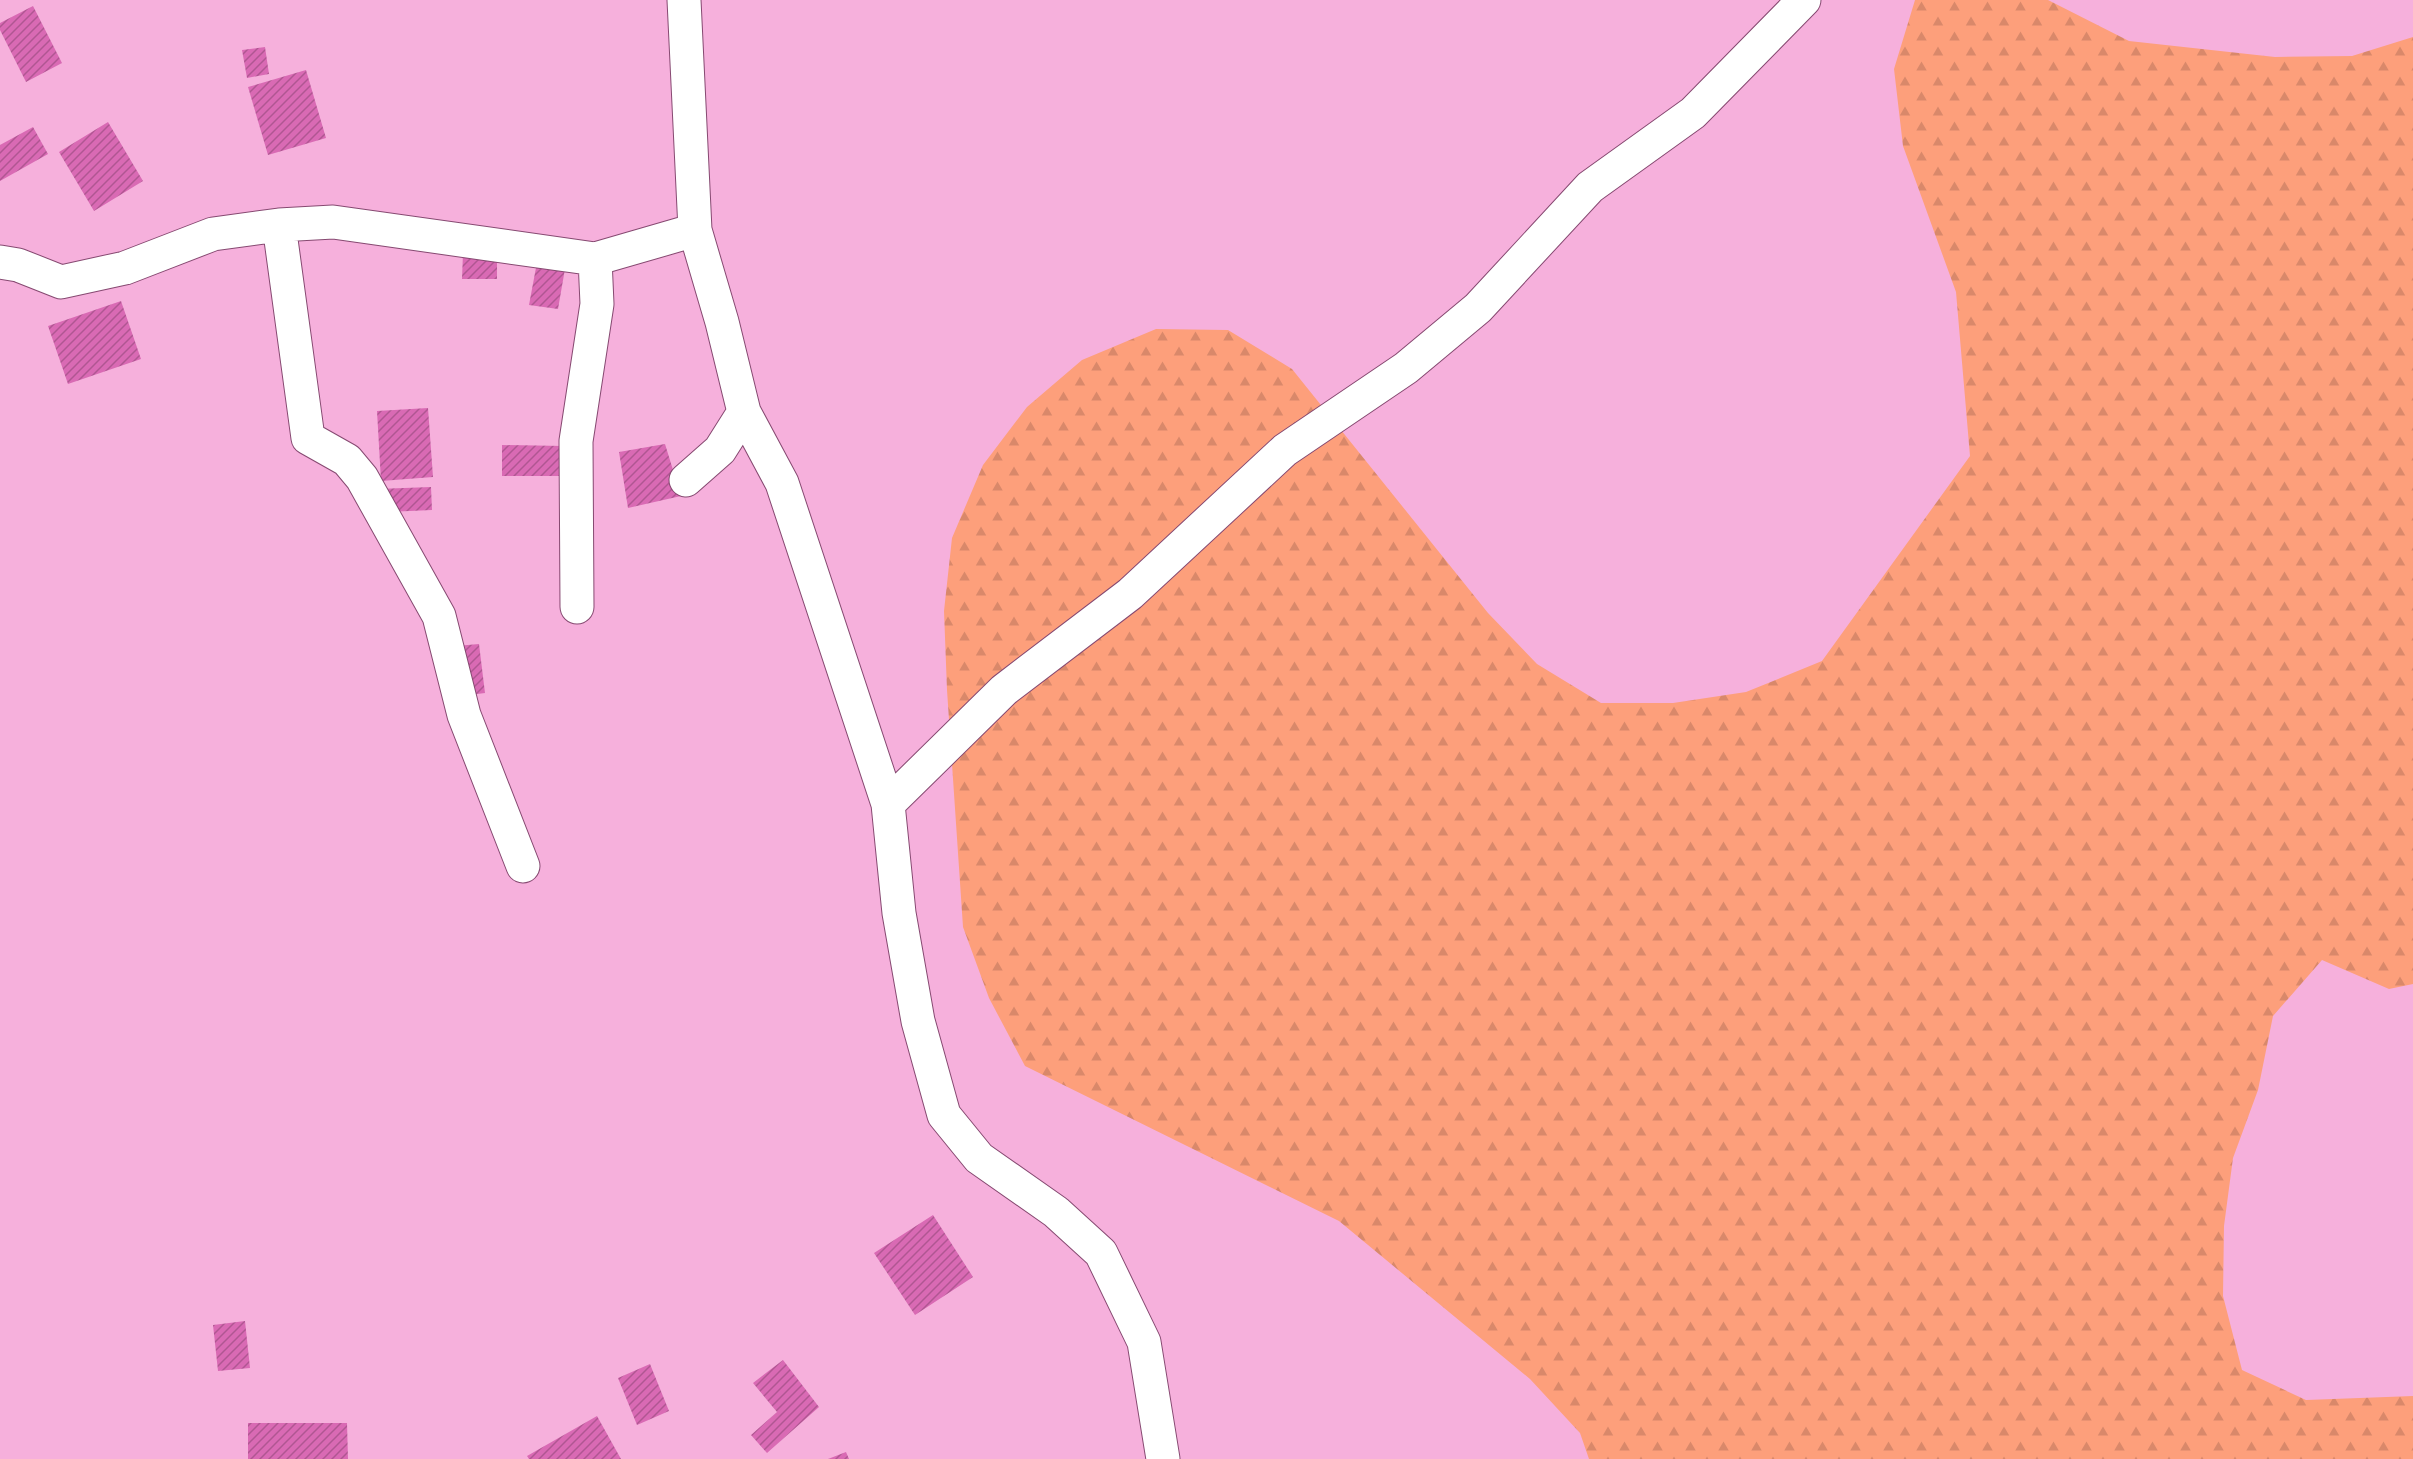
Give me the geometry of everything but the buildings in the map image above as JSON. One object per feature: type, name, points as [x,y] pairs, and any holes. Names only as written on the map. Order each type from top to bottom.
[{"type":"street","points":[[684,0],[695,230],[722,322],[744,412],[782,483],[888,804],[900,913],[916,1010],[944,1115],[979,1158],[1056,1212],[1101,1252],[1144,1342],[1162,1459]]},
{"type":"street","points":[[888,804],[1004,690],[1130,594],[1285,450],[1406,368],[1478,308],[1590,187],[1693,113],[1775,26],[1804,0]]},
{"type":"street","points":[[0,262],[18,265],[61,282],[125,267],[213,234],[279,225],[333,222],[495,247],[595,259],[695,230]]},
{"type":"street","points":[[279,225],[308,438],[347,460],[362,478],[439,616],[464,715],[523,866]]},
{"type":"street","points":[[577,607],[576,441],[597,304],[595,259]]},
{"type":"street","points":[[686,480],[720,450],[744,412]]},
{"type":"green space","points":[[1915,0],[2048,0],[2129,41],[2275,57],[2352,56],[2413,37],[2413,984],[2389,989],[2322,960],[2273,1016],[2258,1090],[2233,1158],[2224,1226],[2223,1296],[2242,1370],[2306,1400],[2413,1396],[2413,1459],[1589,1459],[1580,1433],[1530,1379],[1339,1221],[1025,1066],[989,998],[963,927],[944,611],[952,538],[983,465],[1027,407],[1082,360],[1156,329],[1228,330],[1292,369],[1488,613],[1537,664],[1601,703],[1673,703],[1746,692],[1822,661],[1970,456],[1956,292],[1903,146],[1894,69]]}]
